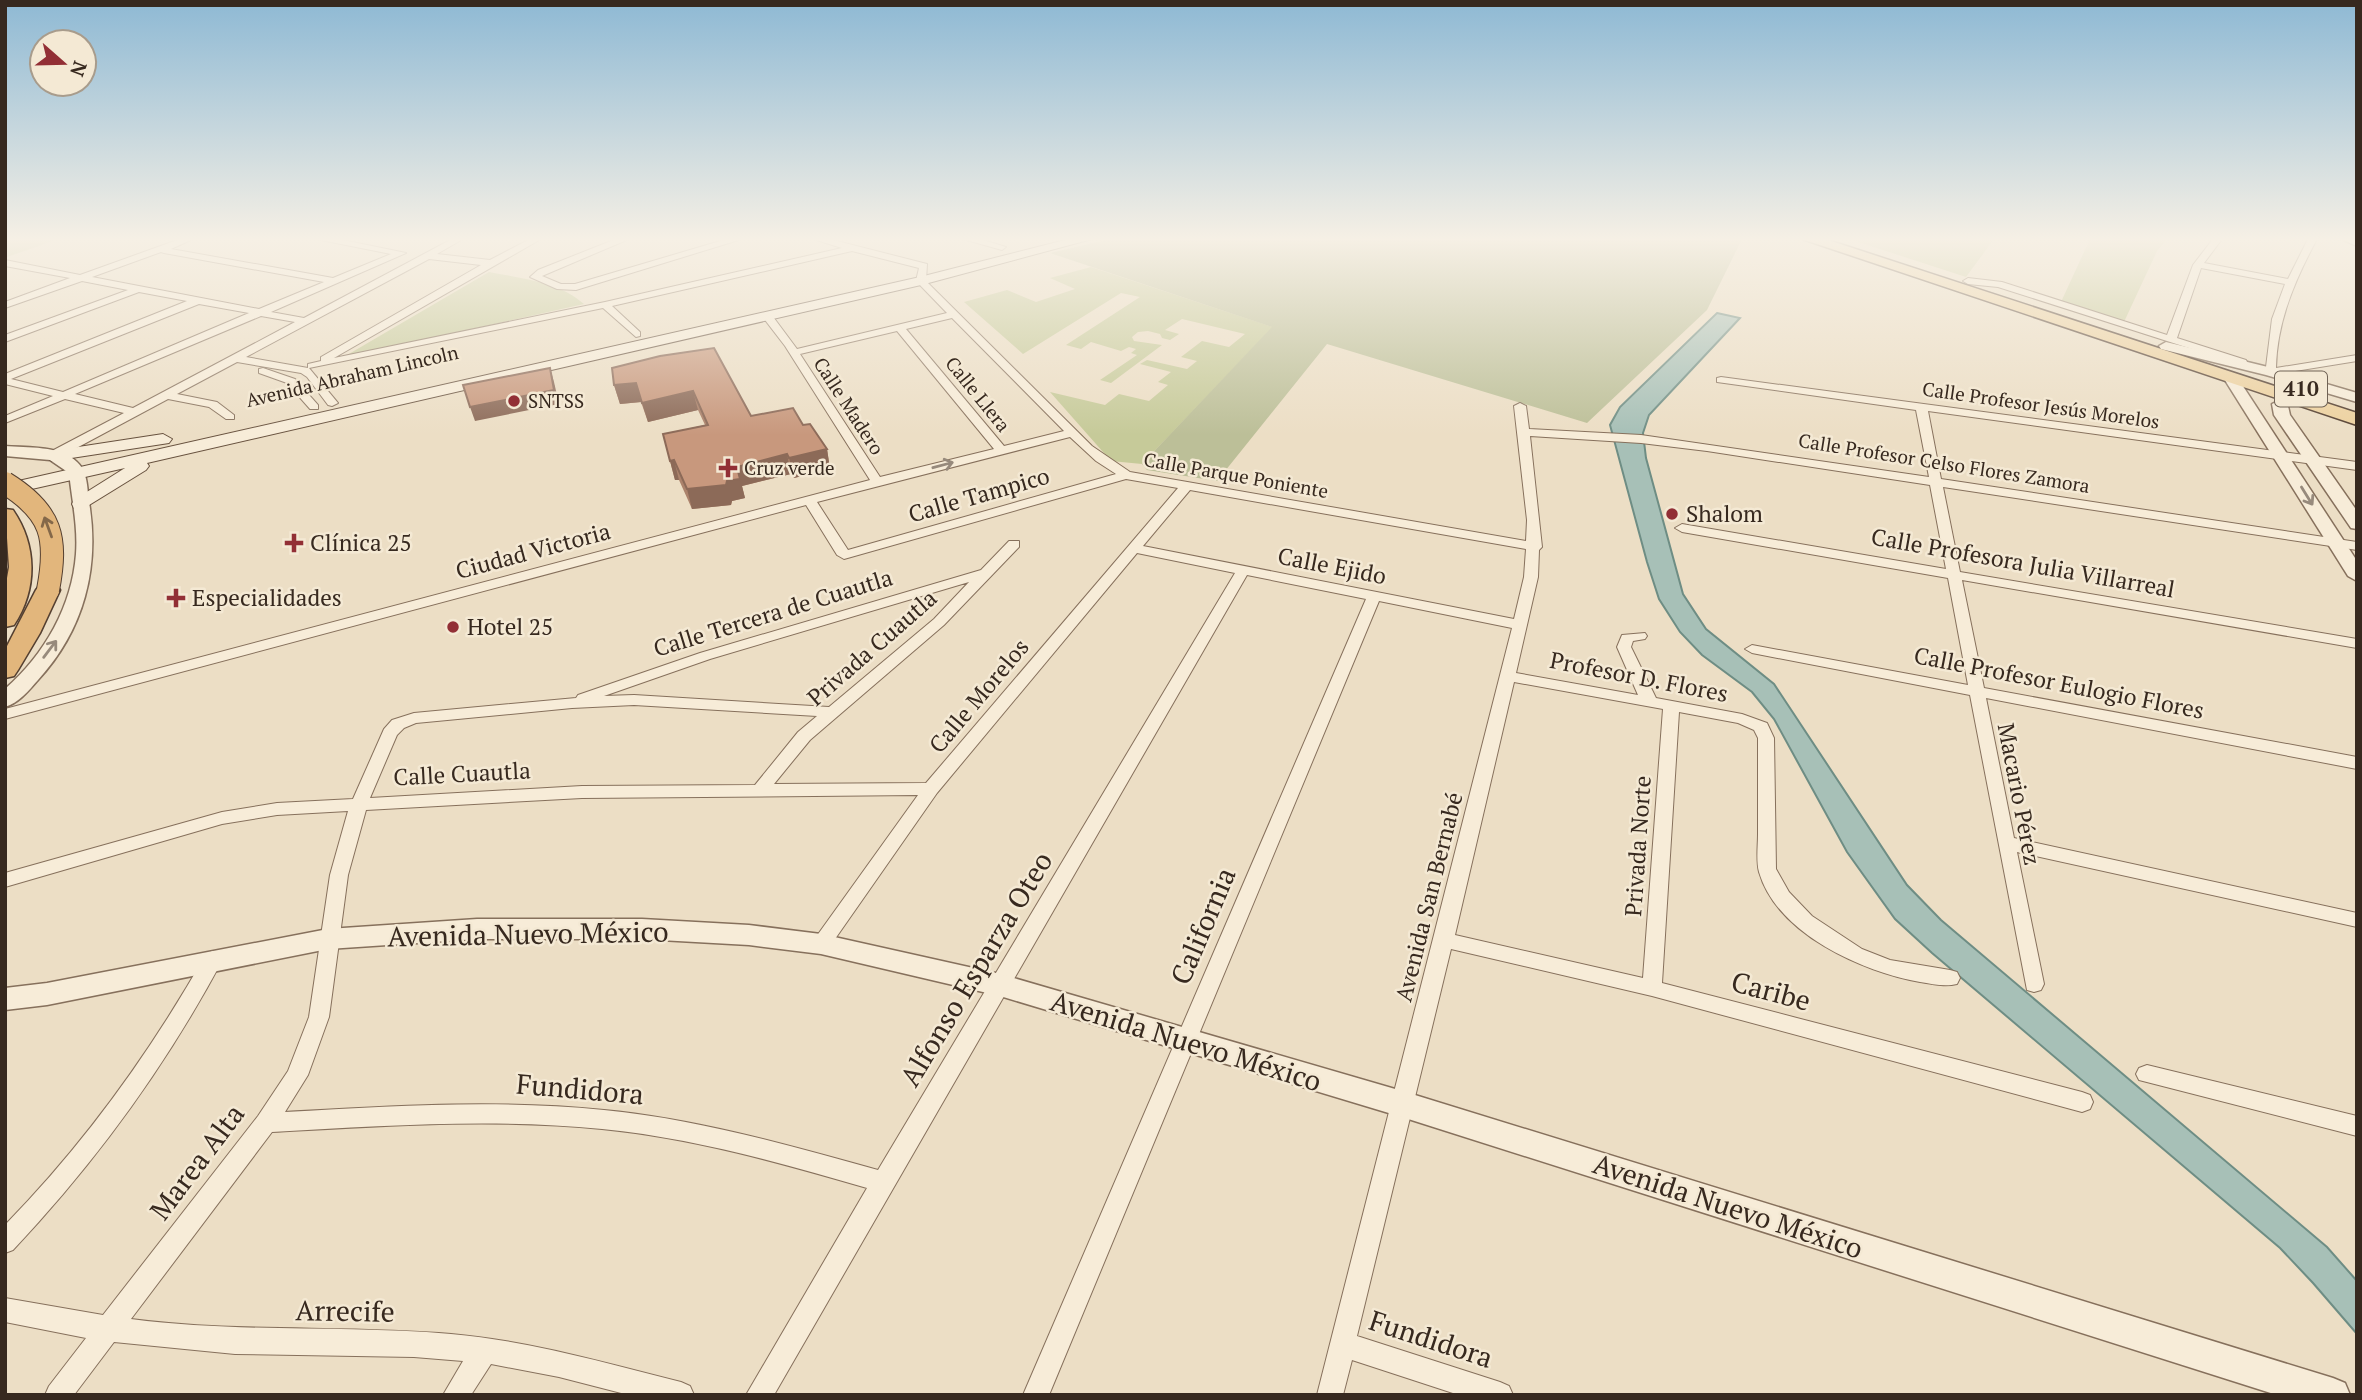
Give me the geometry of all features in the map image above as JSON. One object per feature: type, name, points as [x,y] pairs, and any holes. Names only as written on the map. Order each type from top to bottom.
[{"type":"highway","points":[[5,483],[36,504],[52,534],[53,569],[48,590],[29,633],[5,670]]},
{"type":"highway","points":[[5,514],[14,528],[22,565],[17,596],[5,620]]},
{"type":"main road","name":"Avenida Abraham Lincoln","points":[[172,445],[314,407],[778,304]]},
{"type":"main road","points":[[5,489],[74,468],[172,445],[810,304]]},
{"type":"main road","name":"410","points":[[2017,304],[2238,374],[2357,407]]},
{"type":"main road","name":"410","points":[[2041,304],[2169,342],[2293,398],[2357,419]]},
{"type":"main road","points":[[2059,310],[2131,327]]},
{"type":"main road","points":[[52,456],[172,445]]},
{"type":"main road","points":[[81,503],[172,445]]},
{"type":"main road","points":[[5,477],[74,468]]},
{"type":"street","points":[[5,339],[97,304]]},
{"type":"street","points":[[5,379],[188,304]]},
{"type":"street","points":[[221,304],[304,321]]},
{"type":"street","points":[[5,420],[278,304]]},
{"type":"street","points":[[52,456],[336,304]]},
{"type":"street","points":[[308,368],[419,304]]},
{"type":"street","name":"Calle Parque Poniente","points":[[944,304],[952,315],[1034,391],[1101,461],[1126,475],[1535,547]]},
{"type":"street","points":[[2061,304],[2169,342],[2357,398]]},
{"type":"street","points":[[2169,342],[2183,304]]},
{"type":"street","points":[[2271,372],[2270,349],[2282,304]]},
{"type":"street","points":[[235,358],[308,368],[605,305],[636,334]]},
{"type":"street","points":[[793,353],[952,315]]},
{"type":"street","name":"Calle Madero","points":[[767,316],[877,482]]},
{"type":"street","name":"Calle Llera","points":[[900,328],[1001,450]]},
{"type":"street","points":[[2271,372],[2357,358]]},
{"type":"street","points":[[223,365],[283,377],[296,386],[314,407]]},
{"type":"street","points":[[265,372],[281,365]]},
{"type":"street","points":[[308,368],[332,403]]},
{"type":"street","points":[[2238,374],[2280,455],[2357,576]]},
{"type":"street","points":[[5,379],[134,412]]},
{"type":"street","name":"Calle Profesor Jesús Morelos","points":[[1721,380],[2357,466]]},
{"type":"street","points":[[296,386],[316,381]]},
{"type":"street","points":[[166,395],[213,404],[230,417]]},
{"type":"street","points":[[2293,398],[2280,404],[2279,408],[2357,524]]},
{"type":"street","name":"Avenida San Bernabé","points":[[1330,1395],[1444,940],[1520,625],[1535,547],[1520,406]]},
{"type":"street","name":"Macario Pérez","points":[[1921,406],[2034,984]]},
{"type":"street","name":"Calle Profesor Celso Flores Zamora","points":[[1523,432],[1641,439],[2357,546]]},
{"type":"street","name":"Ciudad Victoria","points":[[5,714],[877,482],[1072,433]]},
{"type":"street","points":[[5,451],[52,456],[74,468],[81,503],[85,551],[82,576],[69,618],[22,685],[5,700]]},
{"type":"street","name":"Calle Tampico","points":[[810,500],[844,555],[1126,475]]},
{"type":"street","name":"Calle Morelos","points":[[821,944],[931,789],[1186,487]]},
{"type":"street","name":"Calle Profesora Julia Villarreal","points":[[1682,528],[2357,644]]},
{"type":"street","name":"Privada Cuautla","points":[[762,788],[797,744],[939,622],[1014,544]]},
{"type":"street","name":"Calle Ejido","points":[[1136,549],[1520,625]]},
{"type":"street","name":"Calle Tercera de Cuautla","points":[[572,703],[705,656],[989,572]]},
{"type":"street","name":"Alfonso Esparza Oteo","points":[[759,1395],[1242,572]]},
{"type":"street","name":"California","points":[[1036,1395],[1374,597]]},
{"type":"street","points":[[1640,636],[1627,638],[1623,647],[1650,703]]},
{"type":"street","name":"Calle Profesor Eulogio Flores","points":[[1752,649],[2357,763]]},
{"type":"street","name":"Profesor D. Flores","points":[[1507,676],[1742,719],[1761,727],[1766,738],[1767,869],[1786,902],[1828,939],[1858,957],[1894,969],[1950,978]]},
{"type":"street","points":[[572,703],[634,700],[832,712]]},
{"type":"street","name":"Marea Alta","points":[[58,1395],[265,1123],[297,1074],[319,1017],[339,875],[359,804],[390,733],[398,724],[414,718],[572,703]]},
{"type":"street","name":"Privada Norte","points":[[1652,988],[1671,707]]},
{"type":"street","name":"Calle Cuautla","points":[[5,880],[222,818],[277,809],[582,792],[762,788],[931,789]]},
{"type":"street","points":[[2006,843],[2357,920]]},
{"type":"street","name":"Avenida Nuevo México","points":[[5,999],[47,994],[328,939],[477,929],[565,927],[698,932],[821,944],[1000,985],[1402,1104],[2333,1395]]},
{"type":"street","name":"Caribe","points":[[1444,940],[1652,988],[2082,1102]]},
{"type":"street","points":[[5,1242],[90,1148],[136,1087],[183,1014],[213,960]]},
{"type":"street","points":[[2147,1074],[2357,1126]]},
{"type":"street","name":"Fundidora","points":[[265,1123],[449,1113],[566,1116],[655,1127],[758,1146],[882,1182]]},
{"type":"street","name":"Arrecife","points":[[5,1310],[106,1329],[201,1340],[400,1343],[485,1350],[591,1371],[681,1395]]},
{"type":"street","name":"Fundidora","points":[[1343,1343],[1500,1395]]},
{"type":"street","points":[[456,1395],[485,1350]]},
{"type":"green space","points":[[434,304],[583,304],[342,358]]},
{"type":"green space","points":[[967,304],[1103,304],[1023,354]]},
{"type":"green space","points":[[1129,304],[1204,304],[1273,327],[1142,464],[1111,461],[1050,392],[1105,405],[1119,394],[1149,401],[1168,385],[1158,382],[1171,372],[1140,364],[1147,360],[1187,369],[1197,361],[1181,357],[1202,341],[1229,347],[1245,334],[1182,319],[1165,330],[1179,334],[1170,340],[1148,331],[1138,332],[1132,337],[1134,341],[1162,345],[1111,383],[1100,380],[1137,355],[1131,353],[1136,349],[1129,347],[1121,351],[1091,342],[1081,349],[1066,345]]},
{"type":"green space","points":[[1204,304],[1710,304],[1707,310],[1587,423],[1327,344],[1217,481],[1147,470],[1142,464],[1272,327]]},
{"type":"green space","points":[[2068,304],[2132,304],[2124,322]]},
{"type":"water","points":[[1717,313],[1740,318],[1649,415],[1643,433],[1646,458],[1683,594],[1706,629],[1774,684],[1907,885],[1941,920],[2327,1247],[2357,1281],[2357,1334],[2280,1248],[1895,919],[1847,852],[1774,719],[1752,692],[1702,655],[1680,632],[1659,599],[1610,425],[1620,407]]},
{"type":"building","points":[[714,348],[751,416],[793,408],[803,425],[810,424],[827,449],[789,458],[787,454],[737,467],[740,479],[727,481],[726,485],[687,489],[674,460],[670,461],[663,434],[708,425],[693,391],[642,403],[636,383],[614,385],[612,368],[660,356]]},
{"type":"building","points":[[550,368],[554,390],[470,407],[463,385]]},
{"type":"place","name":"SNTSS","points":[[514,401]]},
{"type":"place","name":"Cruz verde","points":[[728,468]]},
{"type":"place","name":"Shalom","points":[[1672,514]]},
{"type":"place","name":"Clínica 25","points":[[294,543]]},
{"type":"place","name":"Especialidades","points":[[176,598]]},
{"type":"place","name":"Hotel 25","points":[[453,627]]}]
